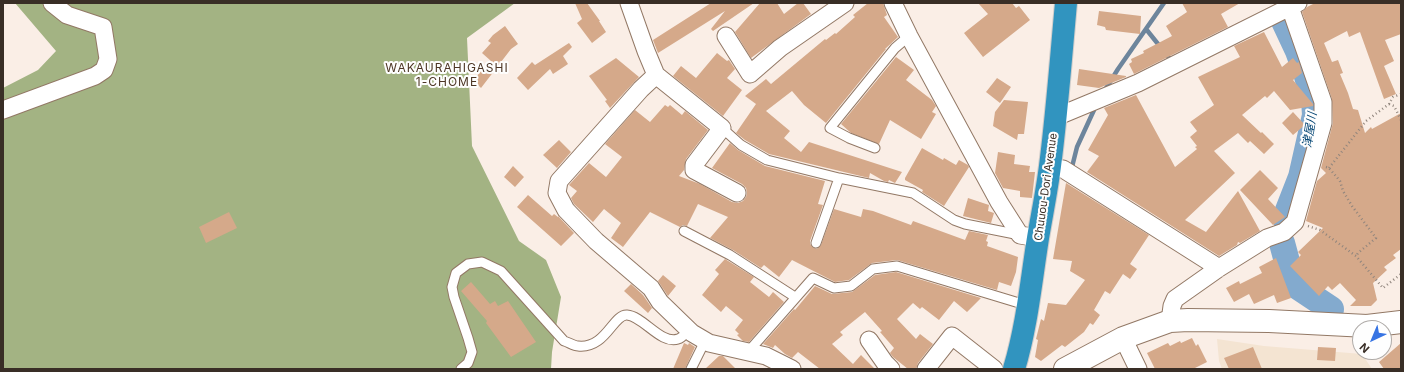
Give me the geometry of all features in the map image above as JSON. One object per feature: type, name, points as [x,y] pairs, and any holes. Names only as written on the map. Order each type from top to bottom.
[{"type":"highway","name":"Chuuou-Dori Avenue","points":[[1014,369],[1019,354],[1029,306],[1029,236],[1050,168],[1066,3]]},
{"type":"street","points":[[3,110],[95,76],[104,70],[108,59],[103,27],[67,15],[52,3]]},
{"type":"street","points":[[629,3],[656,75],[722,128],[694,165],[694,170],[737,193]]},
{"type":"street","points":[[726,36],[750,74],[780,48],[845,3]]},
{"type":"street","points":[[893,3],[909,36],[999,202],[1029,236]]},
{"type":"street","points":[[1056,117],[1138,84],[1294,5],[1323,102],[1323,123],[1295,222],[1284,232],[1267,238],[1219,268],[1176,298],[1172,306],[1170,321]]},
{"type":"street","points":[[656,75],[641,89],[600,134],[559,182],[557,193],[566,210],[596,241],[650,288],[660,302],[689,330],[709,343],[766,356],[792,369]]},
{"type":"street","points":[[1050,168],[1063,169],[1219,268]]},
{"type":"street","points":[[1065,369],[1123,338],[1170,321],[1269,321],[1367,326],[1401,322]]},
{"type":"street","points":[[926,369],[952,336],[994,369]]},
{"type":"street","points":[[1123,338],[1138,369]]},
{"type":"street","points":[[869,340],[891,369]]},
{"type":"lane","points":[[875,148],[849,138],[830,128],[895,48],[909,36]]},
{"type":"lane","points":[[722,128],[741,145],[767,160],[839,178],[914,193],[954,220],[965,224],[1029,236]]},
{"type":"lane","points":[[816,243],[839,178]]},
{"type":"lane","points":[[684,231],[730,255],[795,297]]},
{"type":"lane","points":[[461,369],[468,363],[472,352],[452,287],[456,273],[468,264],[482,262],[501,271],[564,341],[578,346],[594,344],[605,336],[620,317],[625,314],[634,316],[664,338],[671,340],[678,339],[689,330]]},
{"type":"lane","points":[[748,352],[813,278],[834,288],[851,286],[873,269],[897,266],[1029,306]]},
{"type":"lane","points":[[691,369],[705,341]]},
{"type":"path","points":[[1330,168],[1366,121],[1389,104],[1393,97],[1401,94]]},
{"type":"path","points":[[1389,104],[1394,106],[1401,120]]},
{"type":"path","points":[[1311,164],[1330,168],[1340,181],[1343,191],[1352,206],[1376,238],[1356,256]]},
{"type":"path","points":[[1295,222],[1320,230],[1356,256],[1383,288],[1401,274]]},
{"type":"shaded area","points":[[1217,339],[1264,346],[1352,353],[1352,360],[1366,360],[1372,369],[1222,369],[1219,361]]},
{"type":"green space","points":[[15,3],[515,3],[467,38],[472,146],[519,241],[546,260],[561,297],[552,352],[551,369],[3,369],[3,88],[38,70],[56,51]]},
{"type":"building","points":[[575,3],[587,3],[606,32],[592,43],[577,23],[582,19]]},
{"type":"building","points":[[711,3],[754,3],[713,31],[711,29],[725,11],[658,53],[653,40]]},
{"type":"building","points":[[760,3],[777,3],[784,14],[798,3],[803,3],[811,14],[751,58],[735,32]]},
{"type":"building","points":[[868,3],[883,3],[887,15],[884,17],[898,37],[885,49],[826,123],[804,105],[792,91],[766,111],[790,131],[784,138],[801,152],[809,142],[902,172],[895,183],[889,180],[888,182],[884,181],[870,173],[869,178],[769,154],[736,133],[756,104],[745,96],[766,79],[771,84],[825,39],[826,40],[835,33],[836,34],[855,17],[853,15]]},
{"type":"building","points":[[978,3],[1012,3],[1016,8],[1019,6],[1030,20],[983,57],[964,33],[988,14]]},
{"type":"building","points":[[1182,3],[1240,3],[1221,14],[1228,27],[1134,74],[1129,64],[1132,62],[1131,59],[1172,36],[1166,26],[1187,12]]},
{"type":"building","points":[[1315,3],[1401,3],[1401,34],[1385,40],[1394,61],[1384,66],[1396,94],[1384,99],[1360,32],[1349,37],[1347,31],[1324,43],[1332,62],[1338,60],[1343,73],[1340,74],[1353,109],[1358,110],[1365,133],[1371,127],[1372,129],[1401,113],[1401,249],[1393,255],[1396,258],[1384,267],[1387,270],[1373,283],[1377,300],[1371,306],[1350,306],[1356,300],[1340,283],[1332,290],[1328,286],[1319,296],[1290,266],[1301,255],[1298,252],[1323,228],[1306,221],[1317,181],[1326,173],[1321,168],[1333,123],[1332,99],[1302,12],[1307,7]]},
{"type":"building","points":[[1099,11],[1141,16],[1140,34],[1106,30],[1105,27],[1097,25]]},
{"type":"building","points":[[505,26],[518,44],[511,49],[481,88],[473,80],[491,61],[482,53],[491,43],[488,41],[493,35]]},
{"type":"building","points":[[1264,32],[1282,67],[1293,58],[1297,63],[1299,62],[1302,73],[1293,80],[1313,104],[1313,106],[1290,110],[1274,91],[1267,98],[1265,96],[1242,115],[1274,144],[1264,154],[1250,141],[1248,143],[1238,133],[1214,151],[1235,173],[1185,220],[1206,232],[1238,191],[1260,231],[1240,243],[1238,242],[1237,245],[1219,256],[1087,172],[1099,156],[1088,150],[1108,115],[1104,108],[1136,95],[1175,167],[1197,149],[1195,147],[1197,146],[1190,137],[1197,131],[1190,122],[1214,105],[1198,77],[1240,57],[1234,46]]},
{"type":"building","points":[[569,43],[572,47],[563,56],[568,64],[553,74],[550,69],[528,90],[517,78],[532,62],[535,65]]},
{"type":"building","points":[[717,53],[727,61],[729,60],[735,69],[727,78],[742,90],[723,116],[673,76],[681,66],[696,78]]},
{"type":"building","points":[[896,57],[914,70],[906,80],[932,100],[936,106],[932,112],[936,114],[921,139],[890,120],[879,144],[851,133],[841,124]]},
{"type":"building","points":[[616,58],[639,77],[610,108],[605,101],[607,100],[589,76]]},
{"type":"building","points":[[1079,69],[1126,77],[1099,88],[1077,85]]},
{"type":"building","points":[[997,78],[1011,87],[1000,103],[986,92]]},
{"type":"building","points":[[1004,100],[1028,102],[1024,134],[1018,134],[1017,140],[993,126],[995,112]]},
{"type":"building","points":[[665,105],[668,107],[670,105],[682,115],[685,111],[708,130],[686,159],[684,170],[679,176],[700,184],[732,202],[738,203],[743,201],[747,193],[746,188],[742,184],[712,168],[730,143],[738,150],[765,166],[825,181],[818,204],[823,205],[810,241],[810,244],[814,248],[817,249],[821,245],[834,209],[861,217],[863,209],[873,211],[911,225],[913,221],[965,240],[969,231],[988,235],[986,241],[988,242],[987,246],[1018,257],[1016,272],[1011,286],[999,282],[997,290],[897,260],[872,263],[849,280],[835,282],[792,260],[779,277],[764,265],[761,268],[733,250],[710,238],[728,217],[698,204],[687,226],[683,225],[680,227],[650,212],[623,247],[611,238],[621,223],[604,209],[593,222],[574,204],[571,198],[577,191],[569,185],[589,163],[606,177],[622,157],[605,144],[635,110],[650,122]]},
{"type":"building","points":[[1293,112],[1305,125],[1293,135],[1282,123]]},
{"type":"building","points":[[559,140],[571,152],[557,168],[543,155]]},
{"type":"building","points":[[922,148],[943,160],[944,158],[956,165],[959,160],[969,167],[944,206],[922,192],[923,190],[905,180]]},
{"type":"building","points":[[998,152],[1015,155],[1014,164],[1030,166],[1029,172],[1035,172],[1032,198],[1020,197],[1020,191],[1003,188],[995,173]]},
{"type":"building","points":[[513,166],[524,177],[515,187],[504,177]]},
{"type":"building","points":[[1260,170],[1278,188],[1268,199],[1285,217],[1273,225],[1240,190]]},
{"type":"building","points":[[1066,183],[1149,235],[1130,264],[1137,269],[1130,279],[1123,274],[1110,294],[1105,291],[1094,310],[1100,315],[1093,325],[1090,323],[1084,332],[1065,347],[1062,345],[1041,361],[1035,357],[1038,340],[1036,339],[1041,319],[1044,321],[1048,303],[1066,305],[1085,280],[1070,271],[1072,261],[1053,259]]},
{"type":"building","points":[[528,195],[552,216],[554,214],[558,216],[574,233],[561,246],[517,207]]},
{"type":"building","points":[[968,198],[989,205],[988,211],[994,213],[991,223],[963,216]]},
{"type":"building","points":[[229,212],[237,228],[206,243],[199,227]]},
{"type":"building","points":[[1276,258],[1291,298],[1277,303],[1274,295],[1254,304],[1249,294],[1234,302],[1226,288],[1239,281],[1240,284],[1262,273],[1259,267]]},
{"type":"building","points":[[725,259],[754,277],[750,282],[769,297],[773,292],[784,302],[749,342],[743,341],[737,335],[739,334],[735,330],[743,320],[726,306],[721,312],[702,295],[719,274],[715,270]]},
{"type":"building","points":[[896,272],[981,298],[967,312],[954,301],[939,320],[922,307],[920,309],[913,303],[897,319],[916,339],[920,334],[933,344],[918,363],[916,369],[908,369],[893,357],[890,353],[894,348],[880,332],[882,331],[865,312],[840,332],[843,335],[832,344],[853,364],[861,355],[875,369],[820,369],[798,352],[792,358],[775,345],[773,348],[763,344],[815,286],[832,294],[852,292],[875,275]]},
{"type":"building","points":[[663,275],[676,286],[668,296],[658,281]]},
{"type":"building","points":[[471,282],[490,304],[495,301],[498,306],[508,301],[536,342],[511,357],[486,323],[487,321],[461,291]]},
{"type":"building","points":[[631,284],[643,295],[652,308],[648,313],[624,291]]},
{"type":"building","points":[[1192,338],[1196,346],[1198,344],[1207,362],[1193,369],[1155,369],[1147,353],[1168,343],[1170,346],[1180,341],[1181,343]]},
{"type":"building","points":[[684,343],[688,345],[689,343],[695,347],[685,369],[673,369]]},
{"type":"building","points":[[1401,343],[1401,369],[1384,369],[1379,362],[1381,360],[1392,360],[1392,351]]},
{"type":"building","points":[[1253,347],[1262,369],[1229,369],[1224,358]]},
{"type":"building","points":[[1318,347],[1336,348],[1335,361],[1317,360]]},
{"type":"building","points":[[719,356],[723,356],[736,369],[705,369]]},
{"type":"waterway","points":[[1105,90],[1164,3]]},
{"type":"waterway","name":"津屋川","points":[[1283,19],[1298,51],[1306,73],[1314,100],[1315,115],[1301,177],[1285,218]]},
{"type":"waterway","points":[[1146,29],[1170,59]]},
{"type":"waterway","points":[[1072,167],[1077,147],[1094,110]]},
{"type":"waterway","name":"津屋川","points":[[1282,243],[1289,269],[1298,287],[1331,309]]},
{"type":"district","name":"WAKAURAHIGASHI 1-CHOME","points":[[447,75]]}]
